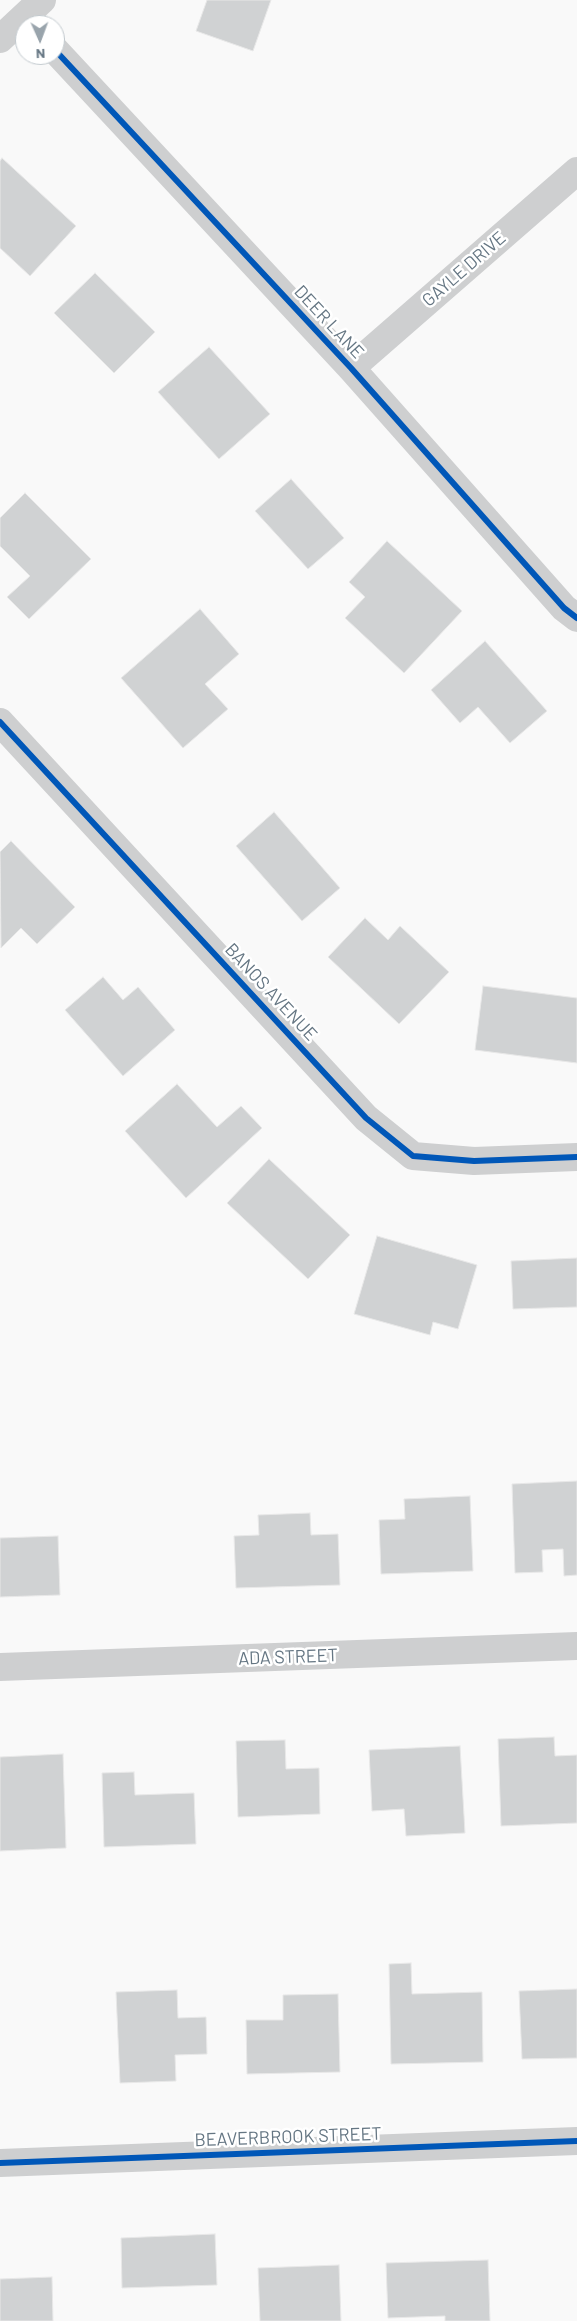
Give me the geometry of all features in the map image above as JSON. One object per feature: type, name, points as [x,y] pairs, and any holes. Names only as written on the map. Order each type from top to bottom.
[{"type":"street","points":[[0,39],[26,10]]},
{"type":"street","name":"DEER LANE","points":[[65,61],[351,368],[564,608],[577,618]]},
{"type":"street","name":"GAYLE DRIVE","points":[[351,368],[577,170]]},
{"type":"street","name":"BANOS AVENUE","points":[[0,722],[366,1118],[413,1156],[474,1161],[577,1157]]},
{"type":"street","name":"ADA STREET","points":[[0,1667],[577,1646]]},
{"type":"street","name":"BEAVERBROOK STREET","points":[[0,2164],[577,2140]]},
{"type":"building","points":[[207,0],[271,0],[253,51],[196,31]]},
{"type":"building","points":[[2,158],[76,226],[30,276],[0,248],[0,161]]},
{"type":"building","points":[[95,273],[155,332],[114,373],[54,313]]},
{"type":"building","points":[[209,347],[270,414],[219,459],[158,392]]},
{"type":"building","points":[[291,479],[344,538],[308,569],[255,511]]},
{"type":"building","points":[[25,493],[91,559],[29,619],[7,597],[30,576],[0,546],[0,518]]},
{"type":"building","points":[[387,541],[462,611],[404,673],[345,618],[365,597],[349,582]]},
{"type":"building","points":[[200,609],[239,654],[205,684],[228,709],[183,748],[121,678]]},
{"type":"building","points":[[485,641],[547,711],[510,743],[478,707],[460,723],[431,690]]},
{"type":"building","points":[[274,812],[340,888],[302,921],[236,846]]},
{"type":"building","points":[[11,841],[75,907],[37,944],[21,928],[1,948],[0,852]]},
{"type":"building","points":[[365,918],[388,940],[400,926],[449,972],[399,1024],[328,957]]},
{"type":"building","points":[[103,977],[123,1000],[138,987],[175,1030],[123,1076],[65,1010]]},
{"type":"building","points":[[483,986],[577,998],[577,1063],[475,1050]]},
{"type":"building","points":[[177,1084],[217,1127],[241,1106],[262,1128],[186,1198],[125,1131]]},
{"type":"building","points":[[269,1159],[350,1235],[308,1279],[227,1203]]},
{"type":"building","points":[[377,1236],[477,1265],[458,1329],[433,1322],[430,1335],[354,1314]]},
{"type":"building","points":[[577,1258],[577,1307],[513,1309],[511,1261]]},
{"type":"building","points":[[577,1481],[577,1575],[564,1576],[563,1549],[542,1550],[543,1572],[515,1573],[512,1484]]},
{"type":"building","points":[[470,1496],[473,1571],[381,1574],[379,1520],[405,1519],[404,1499]]},
{"type":"building","points":[[310,1513],[311,1535],[338,1534],[340,1585],[236,1588],[234,1536],[259,1535],[258,1515]]},
{"type":"building","points":[[58,1536],[60,1595],[0,1597],[0,1538]]},
{"type":"building","points":[[554,1737],[555,1756],[577,1755],[577,1823],[501,1826],[498,1739]]},
{"type":"building","points":[[285,1740],[286,1769],[319,1768],[320,1814],[238,1817],[236,1741]]},
{"type":"building","points":[[460,1746],[465,1833],[406,1836],[404,1809],[372,1811],[369,1750]]},
{"type":"building","points":[[63,1754],[66,1848],[0,1851],[0,1757]]},
{"type":"building","points":[[134,1772],[135,1795],[194,1793],[196,1844],[104,1847],[102,1773]]},
{"type":"building","points":[[411,1963],[412,1994],[482,1992],[483,2062],[391,2064],[389,1964]]},
{"type":"building","points":[[577,1989],[577,2058],[522,2059],[519,1991]]},
{"type":"building","points":[[177,1990],[178,2018],[206,2017],[207,2054],[175,2055],[176,2081],[120,2083],[116,1992]]},
{"type":"building","points":[[338,1994],[340,2072],[247,2074],[246,2020],[283,2020],[283,1995]]},
{"type":"building","points":[[215,2234],[217,2285],[122,2288],[121,2238]]},
{"type":"building","points":[[488,2260],[490,2321],[445,2321],[445,2316],[388,2318],[386,2263]]},
{"type":"building","points":[[339,2265],[341,2321],[260,2321],[258,2268]]},
{"type":"building","points":[[52,2277],[53,2321],[0,2321],[0,2279]]},
{"type":"cycle path","points":[[65,61],[351,368],[564,608],[577,618]]},
{"type":"cycle path","points":[[0,722],[366,1118],[413,1156],[474,1161],[577,1157]]},
{"type":"cycle path","points":[[0,2163],[577,2141]]}]
